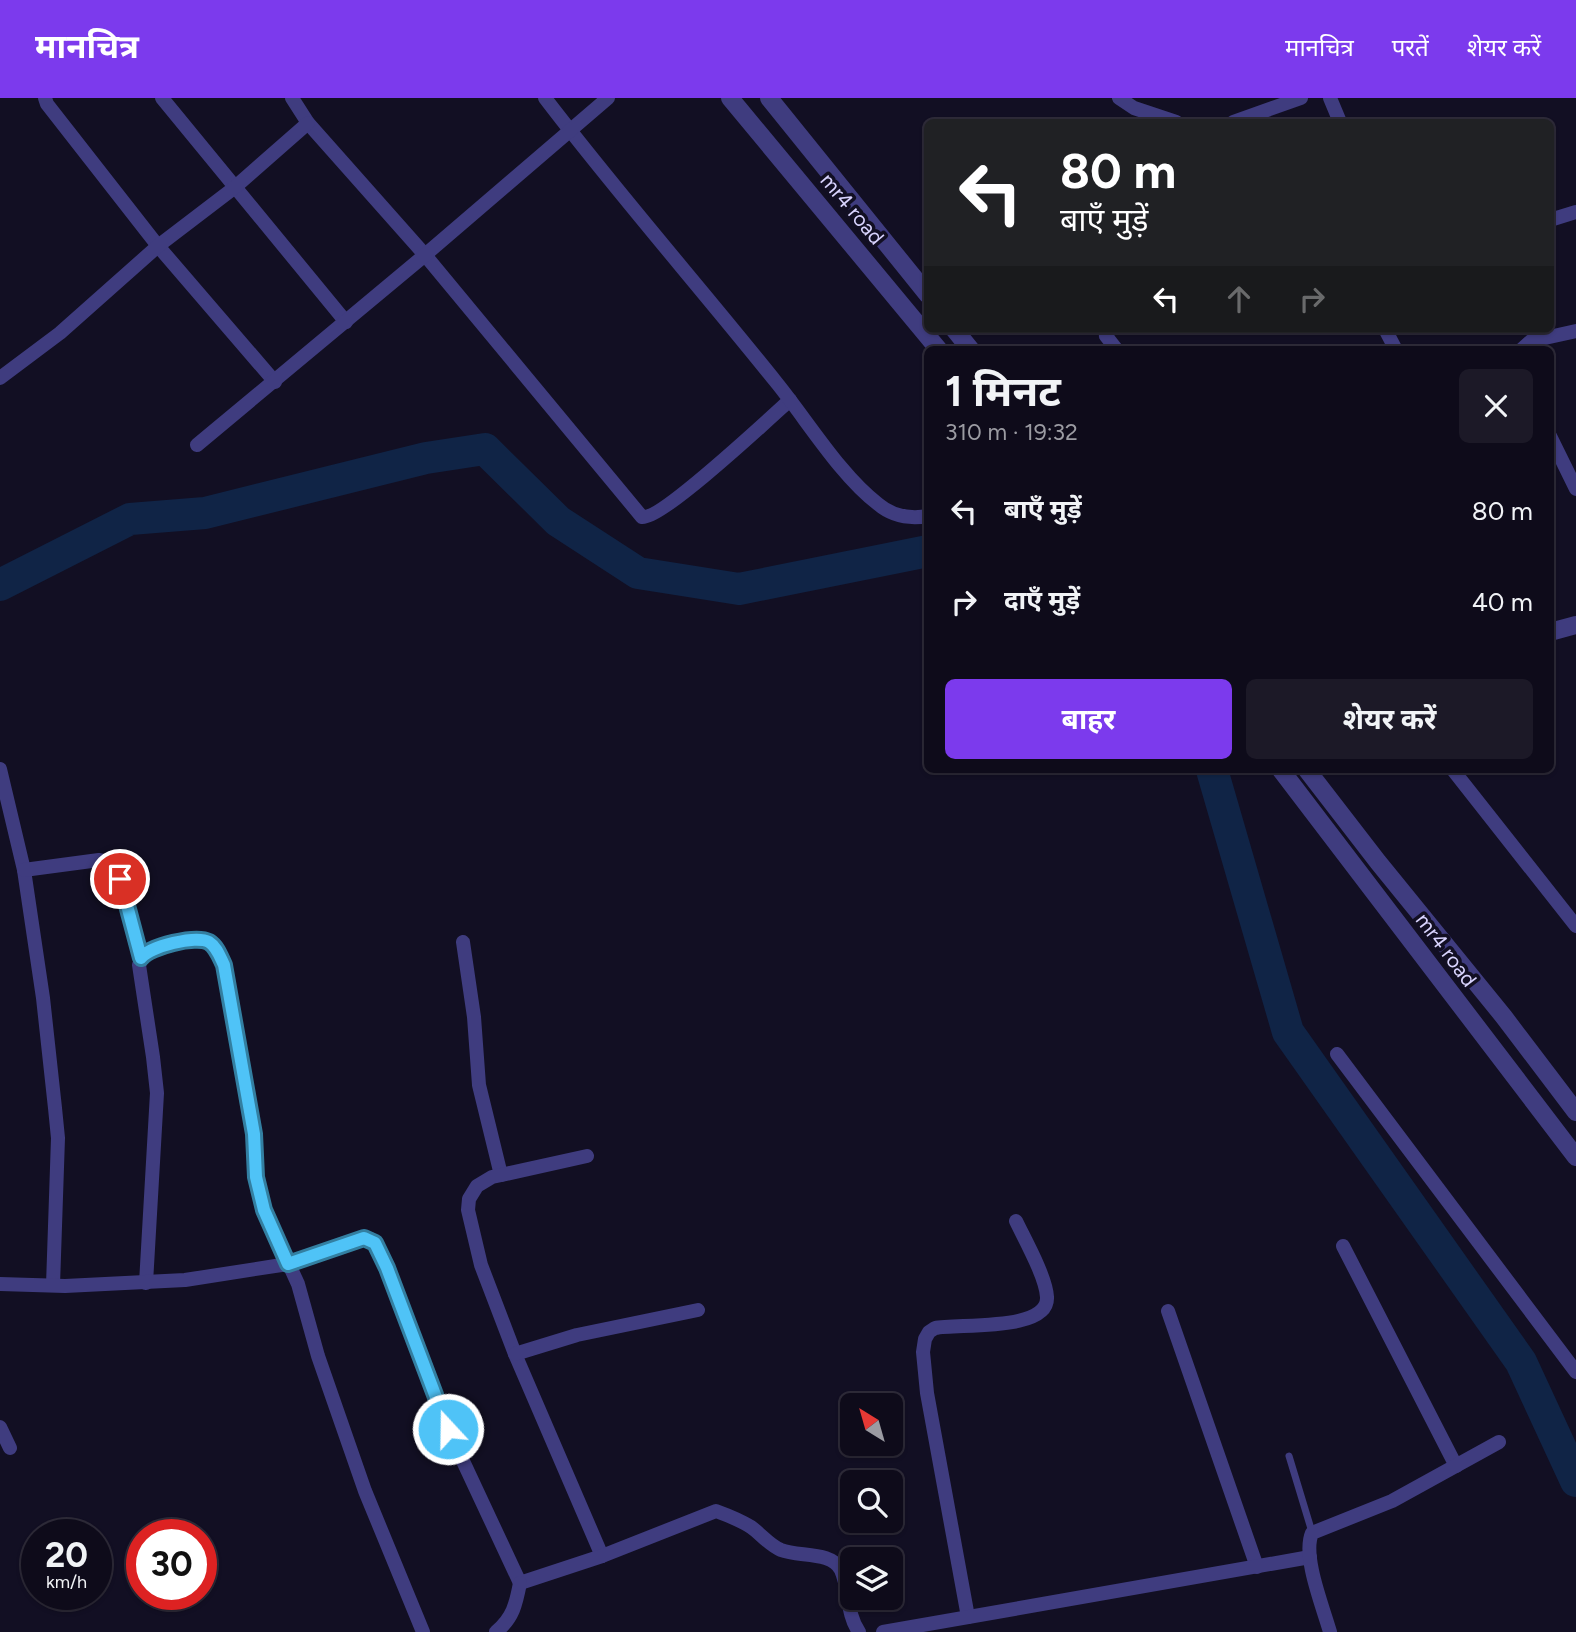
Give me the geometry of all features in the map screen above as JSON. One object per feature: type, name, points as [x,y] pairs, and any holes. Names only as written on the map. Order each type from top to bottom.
[{"type":"street","points":[[45,98],[158,246],[275,382]]},
{"type":"street","points":[[162,98],[346,322]]},
{"type":"street","points":[[292,98],[308,123],[425,255],[642,517],[654,515],[681,494],[790,400]]},
{"type":"street","points":[[545,98],[790,400],[824,446],[867,495],[880,506],[898,515],[924,517]]},
{"type":"street","points":[[197,445],[275,382],[608,98]]},
{"type":"street","name":"mr4 road","points":[[730,98],[924,332]]},
{"type":"street","name":"mr4 road","points":[[769,98],[924,290]]},
{"type":"street","points":[[1119,98],[1134,108],[1167,119]]},
{"type":"street","points":[[1242,119],[1301,98]]},
{"type":"street","points":[[1330,98],[1339,119]]},
{"type":"street","points":[[0,379],[60,332],[158,246],[234,188],[308,123]]},
{"type":"street","points":[[1554,219],[1576,212]]},
{"type":"street","points":[[1525,346],[1531,341],[1576,331]]},
{"type":"street","points":[[1554,444],[1576,489]]},
{"type":"street","points":[[1554,631],[1576,625]]},
{"type":"street","points":[[0,769],[24,870],[43,998],[58,1138],[54,1285]]},
{"type":"street","name":"mr4 road","points":[[1283,773],[1576,1157]]},
{"type":"street","name":"mr4 road","points":[[1309,773],[1504,1017],[1576,1112]]},
{"type":"street","points":[[1455,773],[1576,926]]},
{"type":"street","points":[[24,870],[109,861],[117,869],[141,958]]},
{"type":"street","points":[[146,1283],[157,1093],[139,965],[145,952],[178,942],[205,940],[214,945],[224,965],[254,1134],[256,1177],[264,1210],[298,1284],[317,1356],[365,1491],[423,1632]]},
{"type":"street","points":[[463,942],[474,1017],[479,1085],[501,1175]]},
{"type":"street","points":[[1337,1054],[1576,1372]]},
{"type":"street","points":[[587,1156],[492,1177],[477,1186],[469,1199],[468,1210],[481,1265],[515,1354],[602,1556]]},
{"type":"street","points":[[968,1616],[927,1393],[923,1352],[925,1339],[935,1328],[1013,1323],[1040,1314],[1047,1297],[1038,1268],[1016,1222]]},
{"type":"street","points":[[0,1284],[54,1285],[185,1280],[288,1264],[364,1238],[375,1243],[448,1429],[520,1583],[515,1609],[505,1625],[496,1632]]},
{"type":"street","points":[[1343,1246],[1456,1466]]},
{"type":"street","points":[[515,1354],[577,1335],[698,1310]]},
{"type":"street","points":[[1168,1311],[1257,1567]]},
{"type":"street","points":[[0,1427],[10,1448]]},
{"type":"street","points":[[1330,1632],[1310,1558],[1308,1542],[1312,1533],[1392,1501],[1499,1442]]},
{"type":"street","points":[[520,1583],[602,1556],[716,1511],[751,1527],[780,1549],[834,1560],[841,1570],[853,1623],[859,1632]]},
{"type":"street","points":[[883,1632],[1310,1558]]},
{"type":"lane","points":[[1289,1456],[1312,1533]]},
{"type":"waterway","points":[[0,585],[130,519],[205,513],[426,458],[485,449],[558,521],[638,573],[739,589],[924,552]]},
{"type":"waterway","points":[[1213,773],[1288,1032],[1521,1362],[1576,1481]]},
{"type":"route","points":[[120,879],[141,958],[145,952],[178,942],[205,940],[214,945],[224,965],[254,1134],[256,1177],[264,1210],[288,1264],[364,1238],[375,1243],[448,1429]]}]
